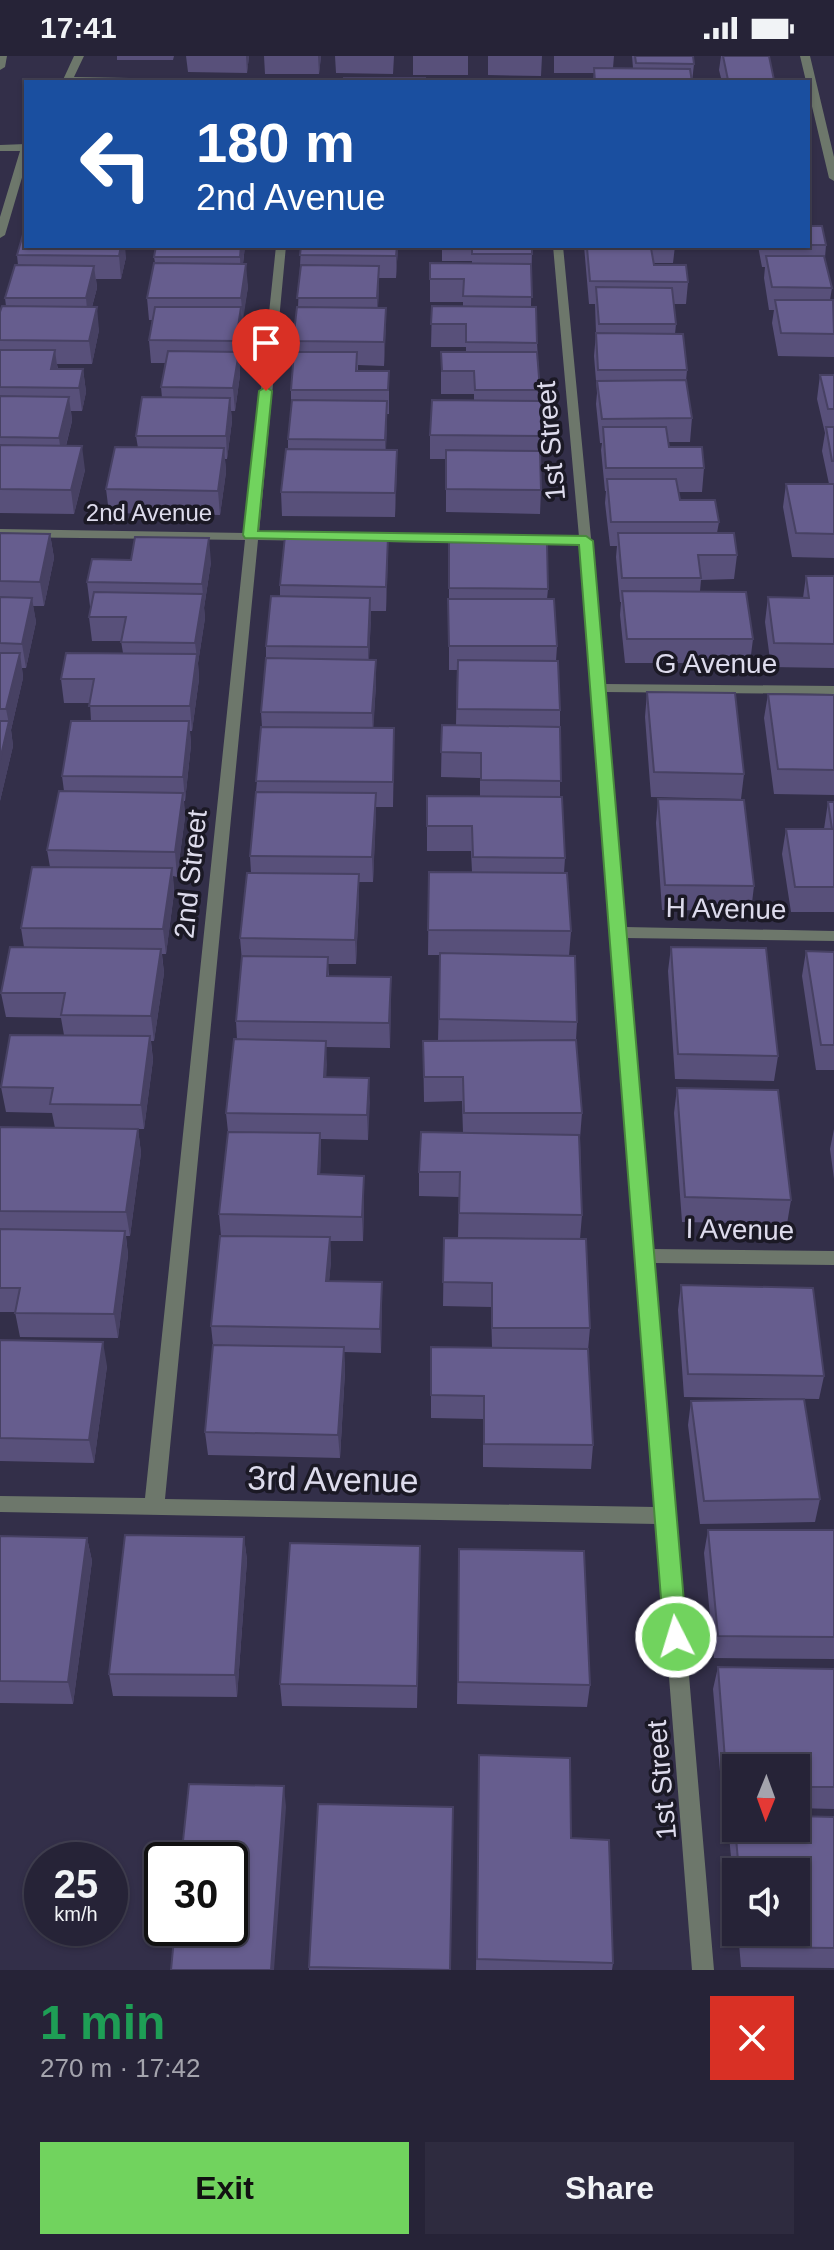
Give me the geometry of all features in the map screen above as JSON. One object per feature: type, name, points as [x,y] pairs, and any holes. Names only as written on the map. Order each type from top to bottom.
[{"type":"street","points":[[0,67],[2,56]]},
{"type":"street","points":[[68,80],[79,56]]},
{"type":"street","points":[[805,56],[834,178]]},
{"type":"street","points":[[0,148],[24,148]]},
{"type":"street","points":[[0,235],[24,155]]},
{"type":"street","name":"2nd Street","points":[[154,1508],[281,248]]},
{"type":"street","name":"1st Street","points":[[558,248],[586,541],[703,1970]]},
{"type":"street","name":"2nd Avenue","points":[[0,533],[586,541]]},
{"type":"street","name":"G Avenue","points":[[598,688],[834,690]]},
{"type":"street","name":"H Avenue","points":[[618,932],[834,936]]},
{"type":"street","name":"I Avenue","points":[[644,1256],[834,1258]]},
{"type":"street","name":"3rd Avenue","points":[[0,1504],[665,1516]]},
{"type":"building","points":[[635,56],[693,56],[694,64],[636,63]]},
{"type":"building","points":[[723,56],[769,56],[774,80],[728,80]]},
{"type":"building","points":[[594,68],[690,69],[692,80],[595,80]]},
{"type":"building","points":[[344,78],[425,78],[425,80]]},
{"type":"building","points":[[810,226],[822,226],[826,245],[810,245]]},
{"type":"building","points":[[24,231],[24,248],[121,248],[119,256],[17,255]]},
{"type":"building","points":[[156,248],[241,248],[240,257],[154,257]]},
{"type":"building","points":[[301,248],[397,248],[396,256],[300,255]]},
{"type":"building","points":[[472,248],[532,248],[532,254],[472,254]]},
{"type":"building","points":[[587,248],[651,248],[654,265],[686,265],[688,282],[590,281]]},
{"type":"building","points":[[766,256],[824,256],[832,288],[772,287]]},
{"type":"building","points":[[154,263],[246,264],[241,298],[147,298]]},
{"type":"building","points":[[430,263],[531,264],[532,297],[463,296],[464,279],[430,279]]},
{"type":"building","points":[[15,265],[94,266],[86,298],[5,298]]},
{"type":"building","points":[[301,265],[379,266],[377,298],[297,298]]},
{"type":"building","points":[[596,287],[672,288],[676,324],[599,324]]},
{"type":"building","points":[[775,300],[833,300],[834,334],[781,333]]},
{"type":"building","points":[[2,306],[97,307],[89,341],[0,340]]},
{"type":"building","points":[[432,306],[536,307],[537,343],[466,342],[466,324],[431,324]]},
{"type":"building","points":[[155,307],[241,307],[236,341],[149,340]]},
{"type":"building","points":[[297,307],[386,308],[384,342],[293,341]]},
{"type":"building","points":[[596,333],[683,334],[687,370],[598,370]]},
{"type":"building","points":[[0,350],[55,350],[51,369],[83,369],[79,388],[0,387]]},
{"type":"building","points":[[168,351],[239,352],[233,388],[161,387]]},
{"type":"building","points":[[294,352],[357,352],[356,371],[389,371],[388,390],[291,390]]},
{"type":"building","points":[[441,352],[537,352],[540,390],[475,390],[474,371],[442,371]]},
{"type":"building","points":[[820,375],[834,375],[834,409],[828,409]]},
{"type":"building","points":[[686,380],[692,418],[602,419],[597,381]]},
{"type":"building","points":[[0,396],[69,397],[59,438],[0,437]]},
{"type":"building","points":[[142,397],[230,398],[226,436],[136,436]]},
{"type":"building","points":[[292,400],[387,401],[385,440],[288,439]]},
{"type":"building","points":[[432,400],[541,401],[541,436],[430,435]]},
{"type":"building","points":[[603,427],[666,427],[669,447],[702,447],[704,468],[606,468]]},
{"type":"building","points":[[826,427],[834,427],[834,461],[832,461]]},
{"type":"building","points":[[0,445],[82,446],[71,490],[0,489]]},
{"type":"building","points":[[115,447],[224,448],[218,491],[106,489]]},
{"type":"building","points":[[286,449],[397,450],[395,493],[281,492]]},
{"type":"building","points":[[446,450],[540,451],[541,490],[446,489]]},
{"type":"building","points":[[607,479],[676,479],[680,500],[715,500],[719,522],[611,522]]},
{"type":"building","points":[[786,484],[834,484],[834,534],[796,533]]},
{"type":"building","points":[[0,533],[50,534],[40,582],[0,581]]},
{"type":"building","points":[[618,533],[734,533],[737,555],[698,555],[701,578],[622,578]]},
{"type":"building","points":[[285,536],[388,537],[386,587],[280,585]]},
{"type":"building","points":[[135,537],[209,538],[202,584],[87,582],[92,559],[131,560]]},
{"type":"building","points":[[449,542],[547,543],[548,589],[449,588]]},
{"type":"building","points":[[806,576],[834,576],[834,644],[774,643],[768,597],[809,598]]},
{"type":"building","points":[[622,591],[746,592],[753,639],[627,639]]},
{"type":"building","points":[[94,592],[203,594],[195,643],[121,642],[126,617],[89,617]]},
{"type":"building","points":[[271,596],[370,598],[368,647],[266,646]]},
{"type":"building","points":[[0,597],[32,598],[22,644],[0,643]]},
{"type":"building","points":[[448,599],[554,599],[557,646],[449,646]]},
{"type":"building","points":[[0,653],[20,653],[6,709],[0,709]]},
{"type":"building","points":[[66,653],[197,654],[190,706],[89,706],[94,679],[61,679]]},
{"type":"building","points":[[266,658],[376,660],[372,713],[261,712]]},
{"type":"building","points":[[458,660],[558,661],[560,710],[457,709]]},
{"type":"building","points":[[647,692],[735,693],[744,774],[654,772]]},
{"type":"building","points":[[768,694],[834,695],[834,770],[778,769]]},
{"type":"building","points":[[0,721],[9,721],[0,760]]},
{"type":"building","points":[[71,721],[189,721],[183,777],[62,776]]},
{"type":"building","points":[[442,725],[560,727],[561,781],[481,780],[481,753],[441,752]]},
{"type":"building","points":[[261,727],[394,728],[393,782],[256,781]]},
{"type":"building","points":[[59,791],[183,793],[175,852],[47,850]]},
{"type":"building","points":[[256,792],[376,793],[372,857],[250,856]]},
{"type":"building","points":[[427,796],[562,797],[565,858],[473,857],[472,826],[427,826]]},
{"type":"building","points":[[658,799],[744,800],[754,886],[665,885]]},
{"type":"building","points":[[828,802],[834,802],[834,887],[795,887],[786,829],[832,829]]},
{"type":"building","points":[[32,867],[172,868],[163,929],[21,928]]},
{"type":"building","points":[[429,872],[567,873],[571,931],[428,930]]},
{"type":"building","points":[[247,873],[359,874],[355,940],[240,938]]},
{"type":"building","points":[[10,947],[161,949],[151,1016],[61,1015],[65,993],[1,993]]},
{"type":"building","points":[[671,947],[766,948],[778,1056],[678,1054]]},
{"type":"building","points":[[806,951],[834,952],[834,1045],[821,1045]]},
{"type":"building","points":[[440,953],[575,956],[577,1022],[439,1019]]},
{"type":"building","points":[[242,956],[328,957],[327,976],[391,977],[389,1023],[236,1021]]},
{"type":"building","points":[[10,1035],[150,1036],[141,1105],[50,1104],[53,1088],[1,1087]]},
{"type":"building","points":[[234,1039],[326,1041],[324,1077],[369,1078],[367,1115],[226,1113]]},
{"type":"building","points":[[576,1040],[582,1113],[464,1113],[463,1077],[424,1077],[423,1041]]},
{"type":"building","points":[[677,1088],[778,1090],[791,1200],[685,1197]]},
{"type":"building","points":[[0,1127],[138,1129],[126,1212],[0,1211]]},
{"type":"building","points":[[228,1132],[320,1133],[318,1174],[364,1176],[362,1217],[219,1214]]},
{"type":"building","points":[[421,1132],[579,1135],[582,1215],[459,1213],[460,1172],[419,1172]]},
{"type":"building","points":[[0,1229],[125,1231],[114,1314],[15,1313],[20,1288],[0,1288]]},
{"type":"building","points":[[220,1236],[330,1237],[326,1281],[382,1282],[380,1329],[211,1326]]},
{"type":"building","points":[[444,1238],[586,1239],[590,1328],[492,1328],[492,1283],[443,1282]]},
{"type":"building","points":[[681,1285],[813,1288],[824,1376],[688,1374]]},
{"type":"building","points":[[0,1340],[103,1342],[89,1440],[0,1438]]},
{"type":"building","points":[[213,1345],[344,1347],[338,1435],[205,1432]]},
{"type":"building","points":[[431,1347],[588,1349],[593,1445],[484,1444],[484,1396],[431,1395]]},
{"type":"building","points":[[804,1399],[820,1499],[704,1501],[691,1401]]},
{"type":"building","points":[[708,1530],[834,1530],[834,1637],[718,1636]]},
{"type":"building","points":[[125,1535],[244,1537],[235,1675],[109,1674]]},
{"type":"building","points":[[0,1536],[87,1538],[68,1682],[0,1681]]},
{"type":"building","points":[[290,1543],[420,1546],[417,1686],[280,1684]]},
{"type":"building","points":[[459,1549],[584,1551],[590,1685],[458,1682]]},
{"type":"building","points":[[718,1667],[834,1669],[834,1787],[810,1787],[810,1754],[725,1754]]},
{"type":"building","points":[[479,1755],[570,1758],[571,1838],[609,1840],[613,1963],[477,1959]]},
{"type":"building","points":[[189,1784],[284,1786],[271,1970],[171,1970],[173,1946],[248,1946],[248,1842],[183,1842]]},
{"type":"building","points":[[318,1804],[453,1807],[450,1970],[309,1967]]},
{"type":"building","points":[[810,1816],[834,1817],[834,1948],[746,1947],[810,1946],[810,1858],[738,1858],[736,1842],[810,1842]]},
{"type":"route","points":[[266,391],[250,535],[586,541],[676,1637]]}]
